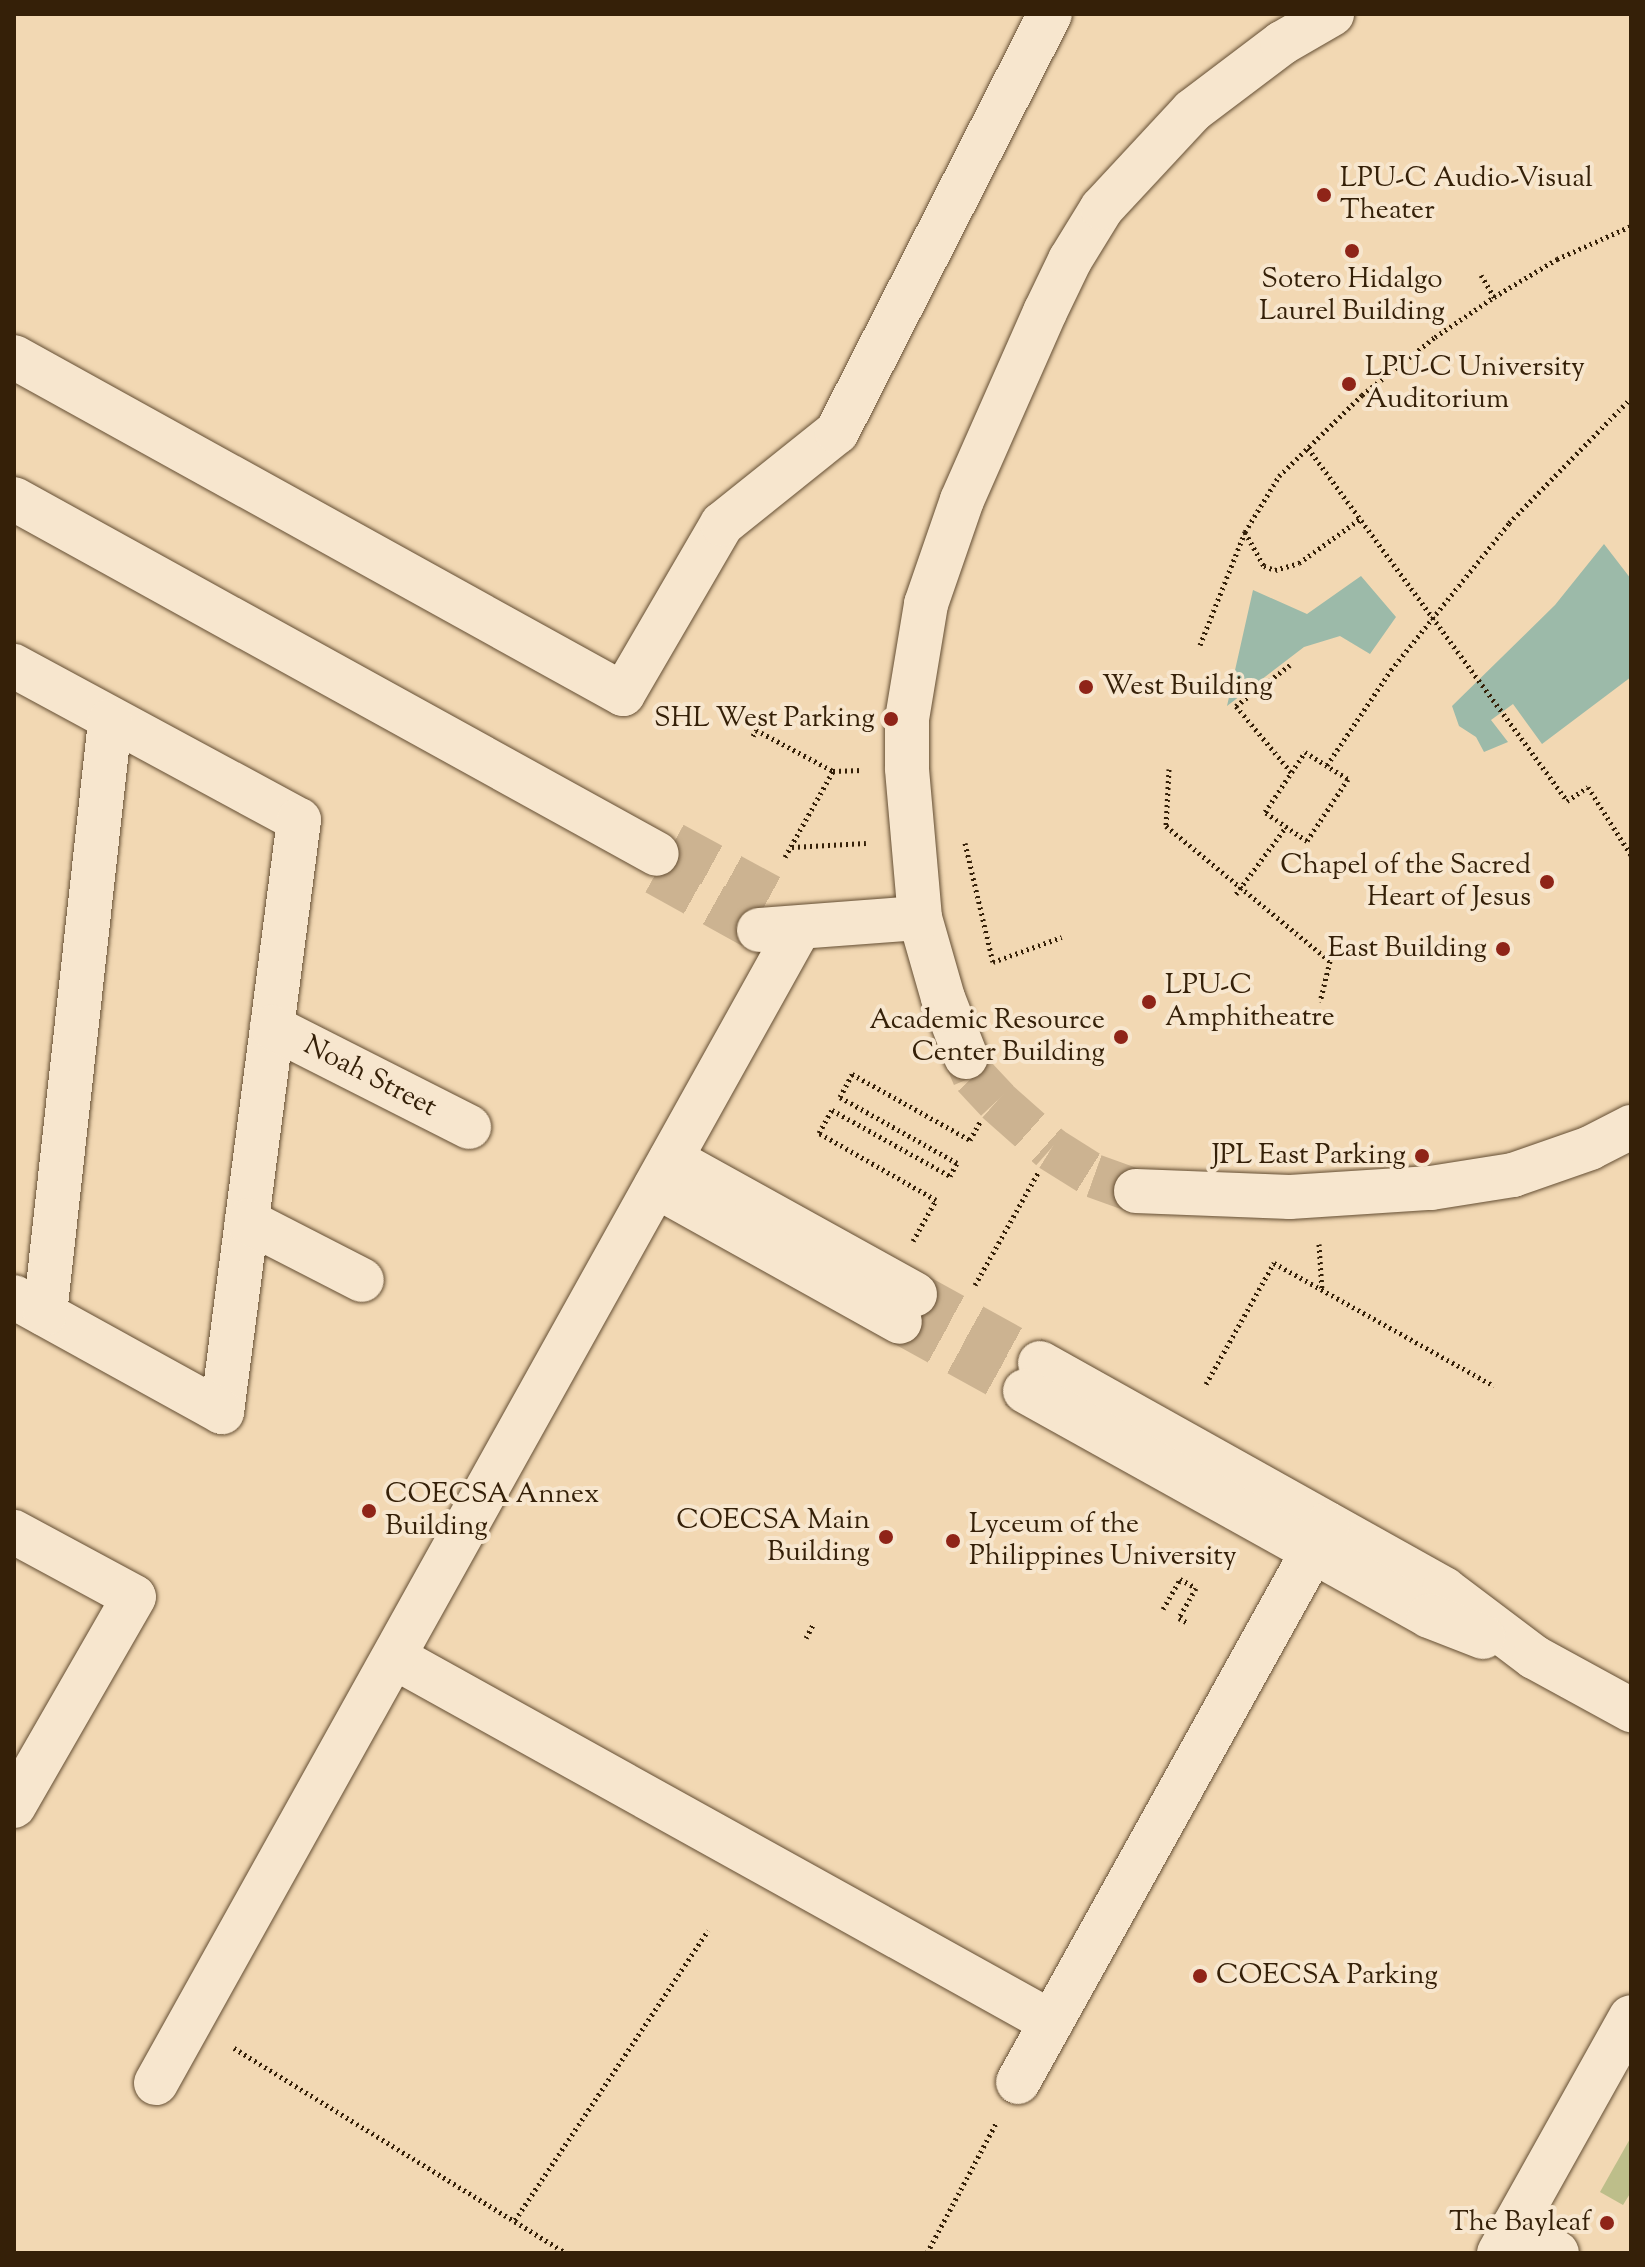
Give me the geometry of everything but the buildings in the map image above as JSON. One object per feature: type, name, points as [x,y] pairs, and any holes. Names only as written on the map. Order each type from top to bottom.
[{"type":"street","points":[[14,357],[623,694],[722,524],[837,432],[1050,14]]},
{"type":"street","points":[[966,1057],[943,998],[920,918],[907,768],[907,719],[926,604],[962,500],[1070,260],[1102,208],[1192,111],[1282,43],[1332,14]]},
{"type":"street","points":[[14,499],[662,857]]},
{"type":"street","points":[[14,666],[110,721],[299,820],[222,1412],[29,1306],[110,721]]},
{"type":"street","points":[[156,2083],[664,1172],[778,920],[920,918]]},
{"type":"street","name":"Noah Street","points":[[272,1027],[469,1127]]},
{"type":"street","points":[[1136,1191],[1290,1197],[1431,1188],[1513,1175],[1590,1148],[1631,1127]]},
{"type":"street","points":[[664,1172],[908,1308]]},
{"type":"street","points":[[247,1221],[362,1280]]},
{"type":"street","points":[[1032,1377],[1320,1538],[1444,1589],[1534,1657],[1631,1710]]},
{"type":"street","points":[[14,1532],[134,1597],[14,1806]]},
{"type":"street","points":[[1018,2082],[1320,1538]]},
{"type":"street","points":[[394,1657],[1051,2022]]},
{"type":"street","points":[[1557,2253],[1506,2240],[1631,2017]]},
{"type":"path","points":[[1200,645],[1245,532],[1279,476],[1362,395],[1435,337],[1494,297],[1557,259],[1631,226]]},
{"type":"path","points":[[1481,275],[1494,297]]},
{"type":"path","points":[[1327,765],[1391,670],[1509,523],[1631,398]]},
{"type":"path","points":[[1308,448],[1567,801],[1588,787],[1631,855]]},
{"type":"path","points":[[1245,532],[1264,566],[1275,570],[1299,563],[1360,519]]},
{"type":"path","points":[[1290,665],[1236,706],[1291,772]]},
{"type":"path","points":[[753,736],[756,730],[833,771],[907,768]]},
{"type":"path","points":[[1305,752],[1327,765],[1348,779],[1307,841],[1265,812],[1305,752]]},
{"type":"path","points":[[1169,769],[1166,826],[1238,891],[1330,961],[1320,1002]]},
{"type":"path","points":[[785,857],[833,771]]},
{"type":"path","points":[[1238,891],[1286,827]]},
{"type":"path","points":[[964,838],[993,962],[1062,937]]},
{"type":"path","points":[[791,847],[878,842]]},
{"type":"path","points":[[909,1248],[936,1200],[819,1133],[832,1110],[950,1176],[957,1163],[840,1097],[852,1074],[970,1140],[980,1122]]},
{"type":"path","points":[[975,1285],[1039,1171]]},
{"type":"path","points":[[1206,1384],[1274,1263],[1494,1386]]},
{"type":"path","points":[[1163,1609],[1180,1579],[1196,1588],[1179,1618],[1188,1623]]},
{"type":"path","points":[[806,1638],[813,1625]]},
{"type":"path","points":[[515,2220],[708,1931]]},
{"type":"path","points":[[234,2048],[566,2253]]},
{"type":"path","points":[[927,2253],[1018,2082]]},
{"type":"green space","points":[[1631,2137],[1631,2192],[1623,2205],[1600,2192]]},
{"type":"shaded area","points":[[1604,544],[1631,579],[1631,677],[1542,744],[1513,704],[1491,720],[1508,742],[1484,752],[1476,737],[1459,726],[1452,706],[1555,605]]},
{"type":"shaded area","points":[[1361,576],[1396,617],[1370,654],[1340,636],[1304,647],[1227,706],[1253,590],[1307,614]]},
{"type":"tunnel","points":[[673,844],[776,900]]},
{"type":"tunnel","points":[[656,873],[759,930]]},
{"type":"tunnel","points":[[966,1057],[974,1076],[997,1101],[1051,1149],[1094,1176],[1136,1191]]},
{"type":"tunnel","points":[[915,1294],[1040,1363]]},
{"type":"tunnel","points":[[900,1322],[1025,1391]]},
{"type":"place","name":"LPU-C Audio-Visual Theater","points":[[1324,195]]},
{"type":"place","name":"Sotero Hidalgo Laurel Building","points":[[1352,251]]},
{"type":"place","name":"LPU-C University Auditorium","points":[[1349,384]]},
{"type":"place","name":"West Building","points":[[1086,687]]},
{"type":"place","name":"SHL West Parking","points":[[891,719]]},
{"type":"place","name":"Chapel of the Sacred Heart of Jesus","points":[[1547,882]]},
{"type":"place","name":"East Building","points":[[1503,949]]},
{"type":"place","name":"LPU-C Amphitheatre","points":[[1149,1002]]},
{"type":"place","name":"Academic Resource Center Building","points":[[1121,1037]]},
{"type":"place","name":"JPL East Parking","points":[[1422,1156]]},
{"type":"place","name":"COECSA Annex Building","points":[[369,1511]]},
{"type":"place","name":"COECSA Main Building","points":[[886,1537]]},
{"type":"place","name":"Lyceum of the Philippines University","points":[[953,1541]]},
{"type":"place","name":"COECSA Parking","points":[[1200,1976]]},
{"type":"place","name":"The Bayleaf","points":[[1607,2223]]}]
